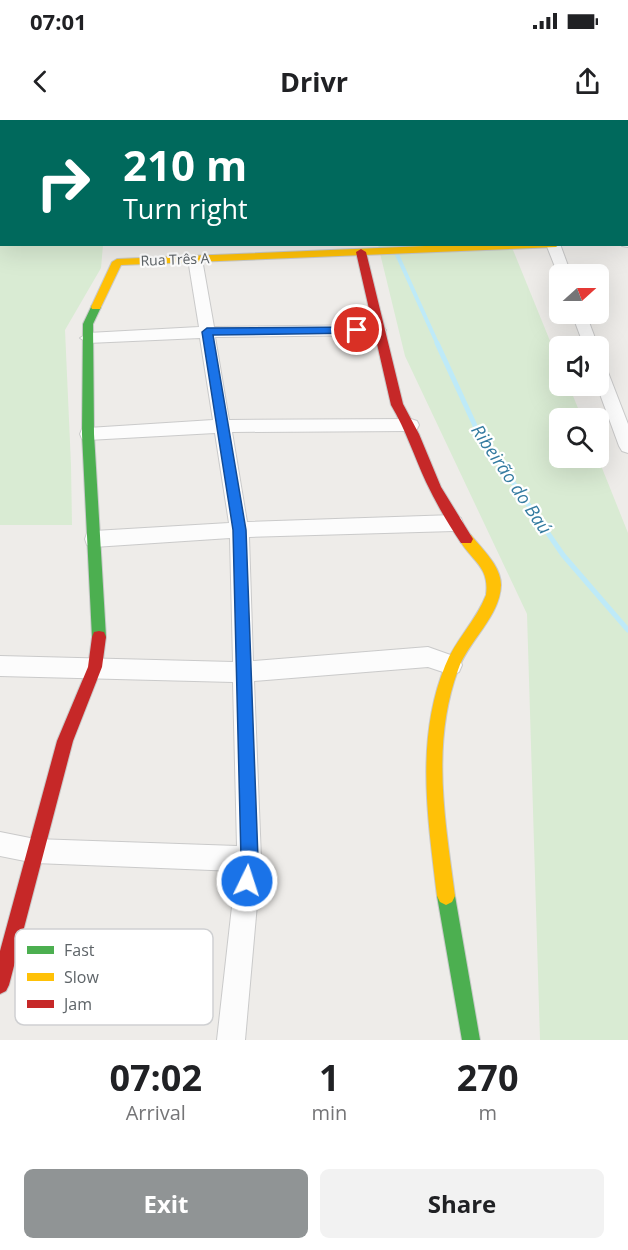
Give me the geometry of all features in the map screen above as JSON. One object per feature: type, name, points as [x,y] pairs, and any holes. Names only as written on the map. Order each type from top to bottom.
[{"type":"street","name":"Rua Três A","points":[[88,338],[88,324],[91,315],[117,262],[504,246]]},
{"type":"street","points":[[555,246],[561,264]]},
{"type":"street","points":[[361,252],[397,405],[411,425],[432,481],[454,523],[488,567],[494,585],[489,603],[452,665],[437,712],[433,789],[448,908],[471,1040]]},
{"type":"street","points":[[195,258],[239,530],[249,859],[231,1040]]},
{"type":"street","points":[[0,986],[65,741],[95,668],[99,636],[88,434],[88,338],[207,332],[378,330]]},
{"type":"street","points":[[609,396],[628,446]]},
{"type":"street","points":[[88,434],[222,426],[411,425]]},
{"type":"street","points":[[94,539],[239,530],[454,523]]},
{"type":"street","points":[[0,666],[244,672],[428,657],[452,665]]},
{"type":"street","points":[[0,844],[35,852],[249,859]]},
{"type":"green space","points":[[0,246],[103,246],[101,268],[65,330],[72,525],[0,525]]},
{"type":"green space","points":[[378,246],[511,246],[549,338],[549,396],[573,396],[578,408],[549,408],[549,468],[602,468],[628,533],[628,1040],[540,1040],[527,614],[405,356]]},
{"type":"waterway","name":"Ribeirão do Baú","points":[[395,250],[438,345]]},
{"type":"waterway","name":"Ribeirão do Baú","points":[[437,343],[477,430],[563,555],[628,630]]},
{"type":"traffic: fast","points":[[96,307],[88,324],[88,434],[99,637]]},
{"type":"traffic: fast","points":[[446,896],[471,1040]]},
{"type":"traffic: slow","points":[[96,307],[117,262],[507,246]]},
{"type":"traffic: slow","points":[[446,896],[434,780],[437,722],[442,694],[452,666],[489,605],[494,585],[488,566],[466,539]]},
{"type":"traffic: jam","points":[[361,252],[397,405],[413,434],[436,489],[466,539]]},
{"type":"traffic: jam","points":[[0,985],[65,741],[95,667],[99,637]]},
{"type":"route","points":[[247,881],[249,859],[239,530],[207,332],[357,330]]}]
